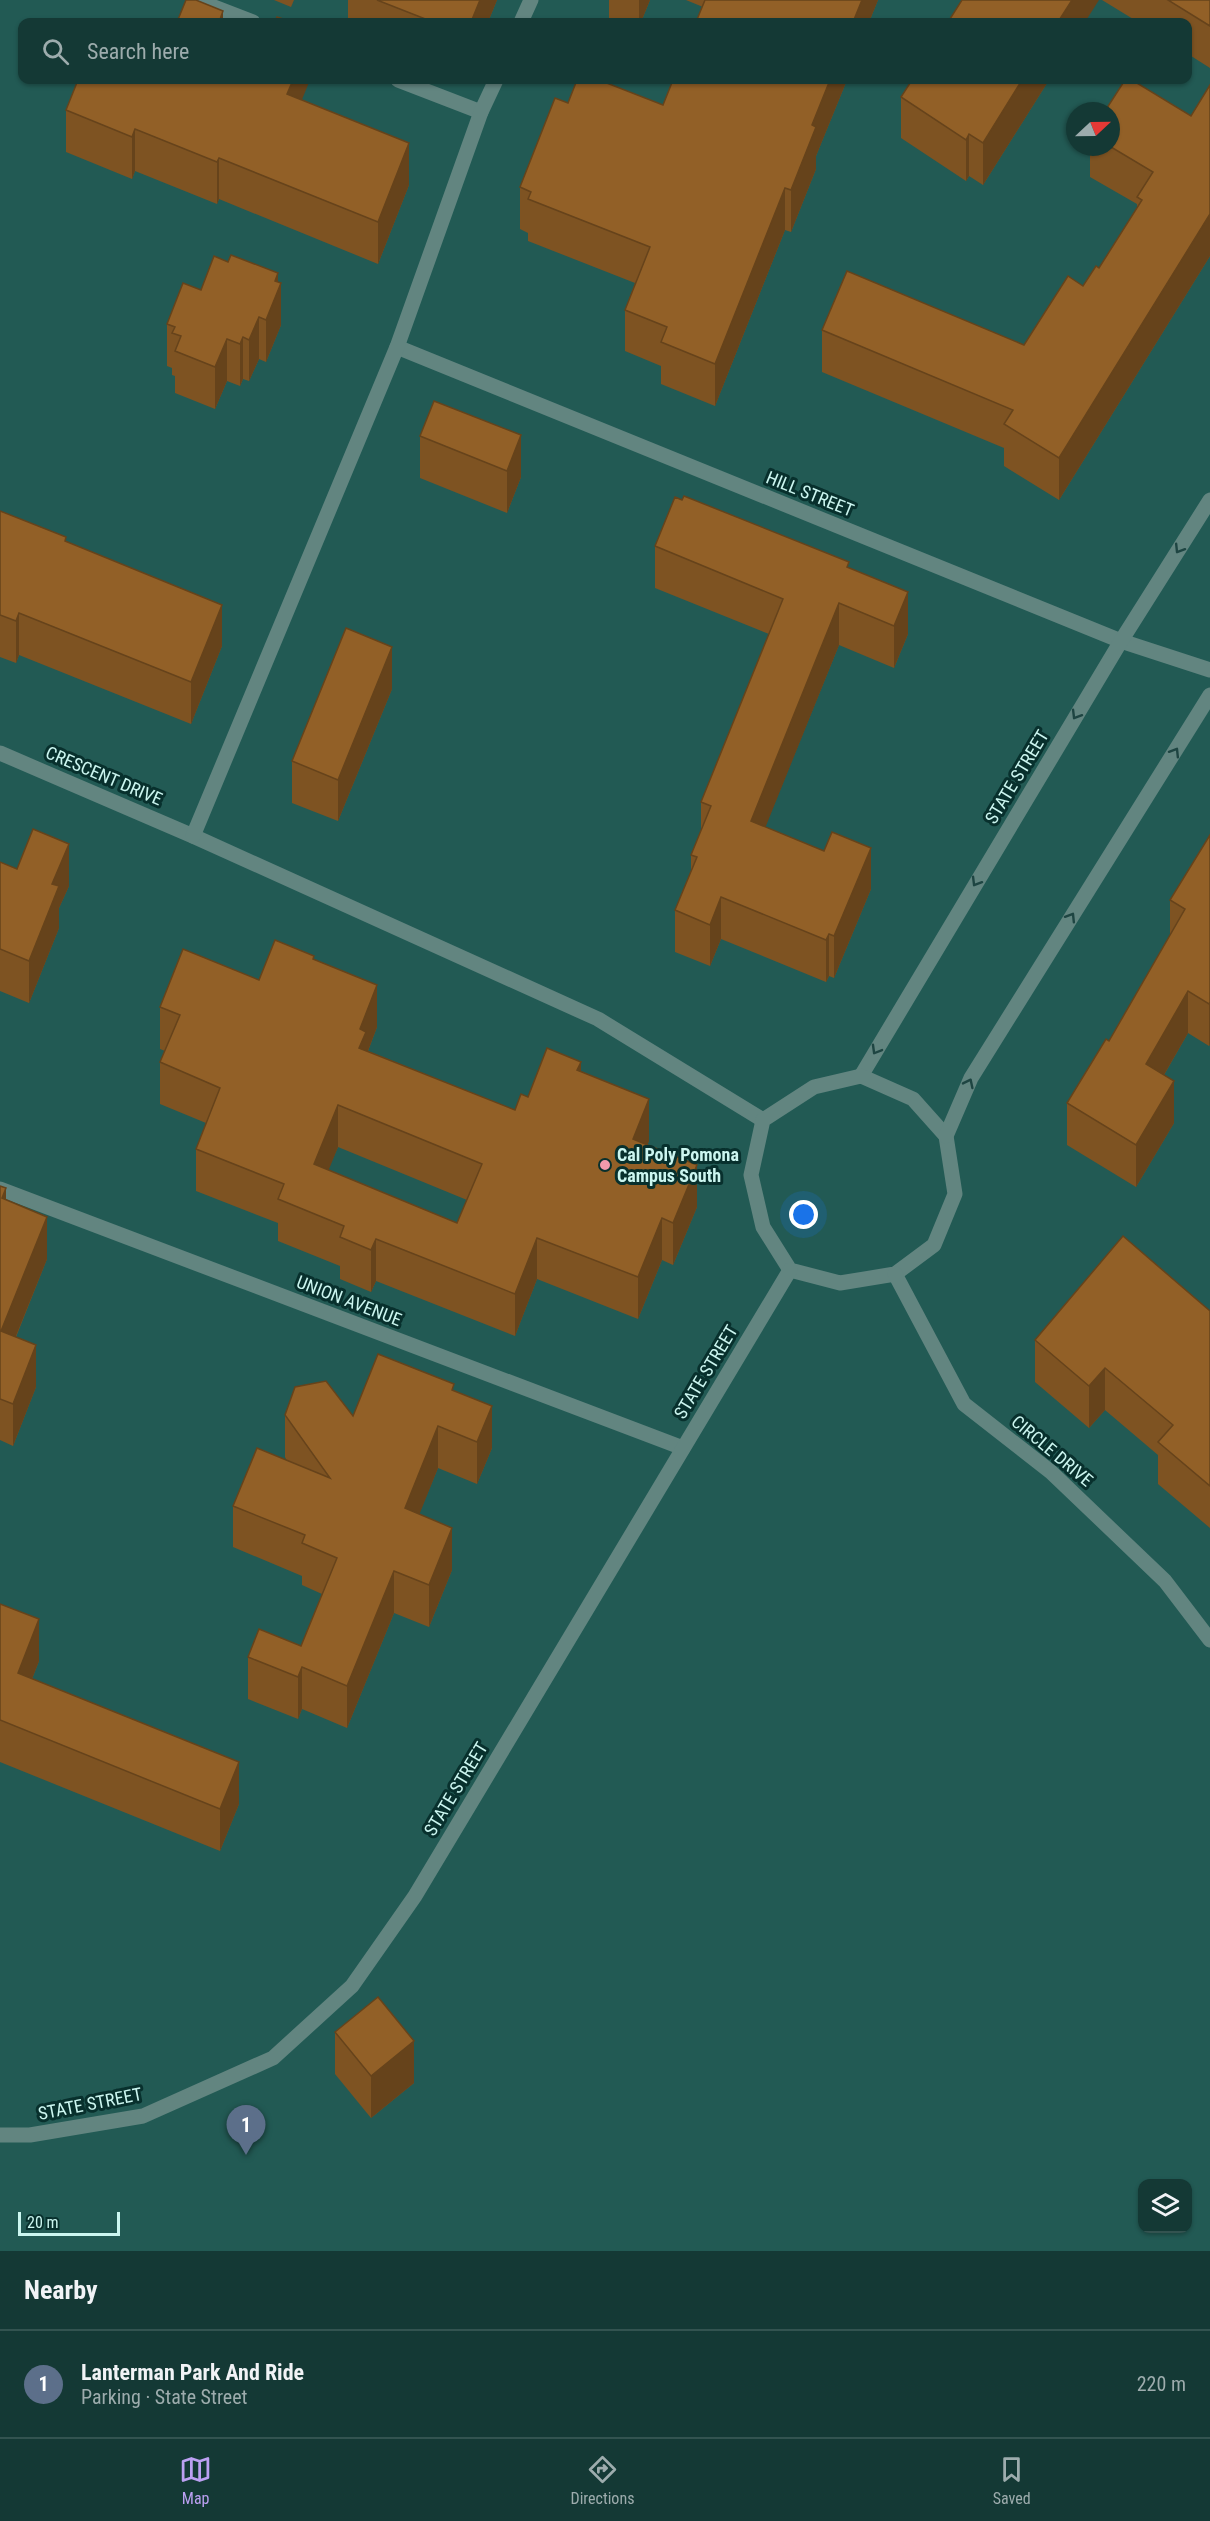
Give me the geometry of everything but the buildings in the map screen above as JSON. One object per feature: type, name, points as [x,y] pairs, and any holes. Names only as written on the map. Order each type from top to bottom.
[{"type":"street","points":[[196,0],[243,18]]},
{"type":"street","points":[[523,18],[531,0]]},
{"type":"street","points":[[408,84],[481,112]]},
{"type":"street","points":[[193,836],[397,347],[481,112],[494,84]]},
{"type":"street","name":"HILL STREET","points":[[397,347],[1121,641],[1210,670]]},
{"type":"street","name":"STATE STREET","points":[[861,1076],[1121,641],[1210,500]]},
{"type":"street","points":[[945,1136],[971,1078],[1210,695]]},
{"type":"street","name":"CRESCENT DRIVE","points":[[0,753],[193,836],[598,1019],[763,1120]]},
{"type":"street","points":[[861,1076],[913,1099],[945,1136],[955,1194],[934,1245],[895,1274],[840,1283],[790,1270],[762,1227],[751,1175],[763,1120],[814,1088],[861,1076]]},
{"type":"street","name":"UNION AVENUE","points":[[0,1189],[683,1448]]},
{"type":"street","name":"STATE STREET","points":[[0,2134],[30,2135],[143,2116],[273,2058],[352,1986],[415,1896],[790,1270]]},
{"type":"street","name":"CIRCLE DRIVE","points":[[895,1274],[964,1404],[1051,1472],[1165,1581],[1210,1640]]},
{"type":"shaded area","name":"Cal Poly Pomona Campus South","points":[[0,0],[1210,0],[1210,2251],[0,2251]]},
{"type":"place","name":"Cal Poly Pomona Campus South","points":[[605,1165]]},
{"type":"place","name":"Lanterman Park And Ride","points":[[246,2155]]}]
